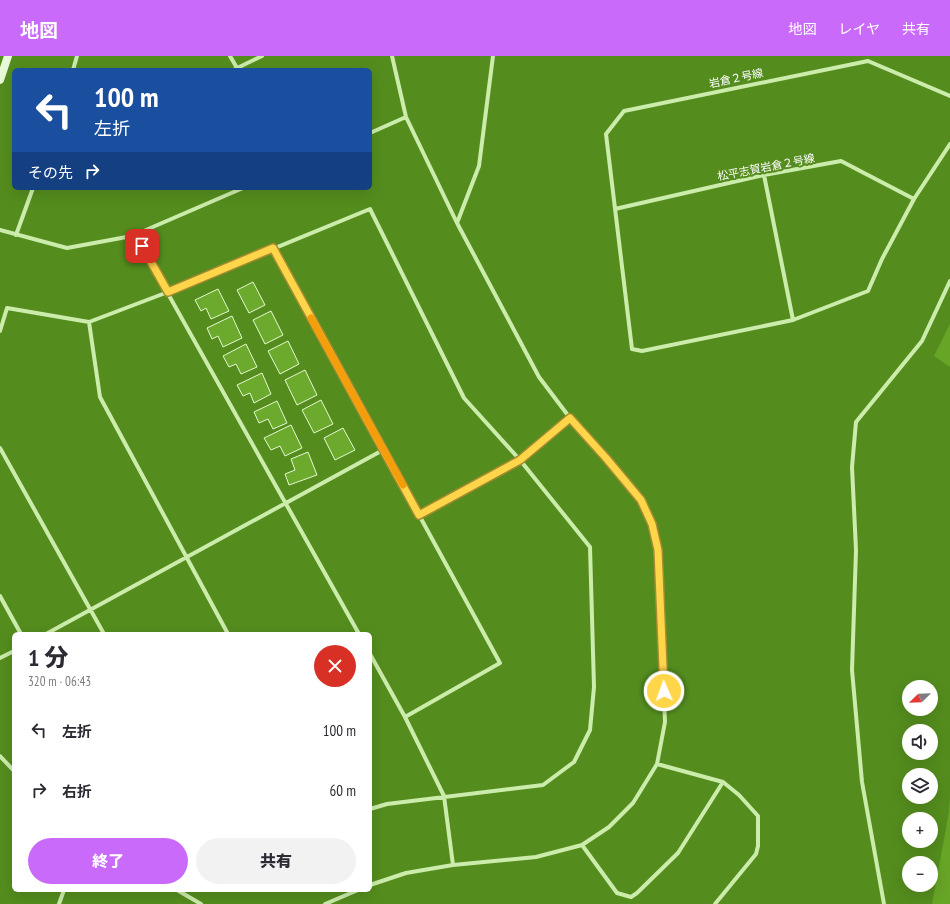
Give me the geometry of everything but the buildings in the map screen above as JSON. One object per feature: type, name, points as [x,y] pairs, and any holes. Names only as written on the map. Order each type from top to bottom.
[{"type":"street","points":[[0,80],[8,56]]},
{"type":"street","points":[[74,68],[77,56]]},
{"type":"street","points":[[230,56],[235,68]]},
{"type":"street","points":[[237,68],[262,56]]},
{"type":"street","points":[[372,884],[406,873],[453,865],[536,857],[582,845],[609,827],[629,807],[657,764],[665,722],[658,550],[652,524],[641,500],[570,418],[540,377],[457,223],[406,117],[392,56]]},
{"type":"street","points":[[457,223],[479,166],[493,56]]},
{"type":"street","name":"岩倉２号線","points":[[793,320],[642,351],[632,349],[606,134],[624,111],[868,61],[950,96]]},
{"type":"street","points":[[372,132],[406,117]]},
{"type":"street","points":[[764,175],[793,320],[868,291],[882,259],[914,199],[950,144]]},
{"type":"street","name":"松平志賀岩倉２号線","points":[[615,210],[764,175],[841,161],[914,199]]},
{"type":"street","points":[[16,235],[32,190]]},
{"type":"street","points":[[0,230],[67,248],[135,235],[238,190]]},
{"type":"street","points":[[0,330],[7,308],[89,322],[168,292],[370,209],[464,398],[520,460],[590,547],[594,687],[590,730],[574,762],[543,785],[444,796],[388,804],[372,808]]},
{"type":"street","points":[[135,235],[358,632]]},
{"type":"street","points":[[273,248],[500,663],[405,717]]},
{"type":"street","points":[[884,904],[862,782],[852,670],[856,550],[852,467],[856,422],[922,341],[950,281]]},
{"type":"street","points":[[89,322],[100,397],[227,632]]},
{"type":"street","points":[[419,515],[520,460],[570,418]]},
{"type":"street","points":[[0,448],[103,632]]},
{"type":"street","points":[[50,632],[383,450]]},
{"type":"street","points":[[0,596],[20,632]]},
{"type":"street","points":[[0,658],[12,652]]},
{"type":"street","points":[[372,658],[405,717],[444,796],[453,865]]},
{"type":"street","points":[[0,756],[12,769]]},
{"type":"street","points":[[657,764],[723,782],[739,795],[758,816],[758,846],[756,854],[715,904]]},
{"type":"street","points":[[582,845],[617,893],[631,897],[678,853],[723,782]]},
{"type":"street","points":[[59,904],[63,892]]},
{"type":"street","points":[[180,892],[201,904]]},
{"type":"street","points":[[325,904],[353,892]]},
{"type":"green space","points":[[950,324],[950,367],[934,356]]},
{"type":"green space","points":[[950,798],[950,904],[932,904],[934,892],[938,892],[938,872],[949,812]]},
{"type":"slow traffic","points":[[311,318],[403,485]]},
{"type":"route","points":[[142,246],[168,292],[273,248],[419,515],[520,460],[570,418],[641,500],[652,524],[658,550],[664,691]]}]
